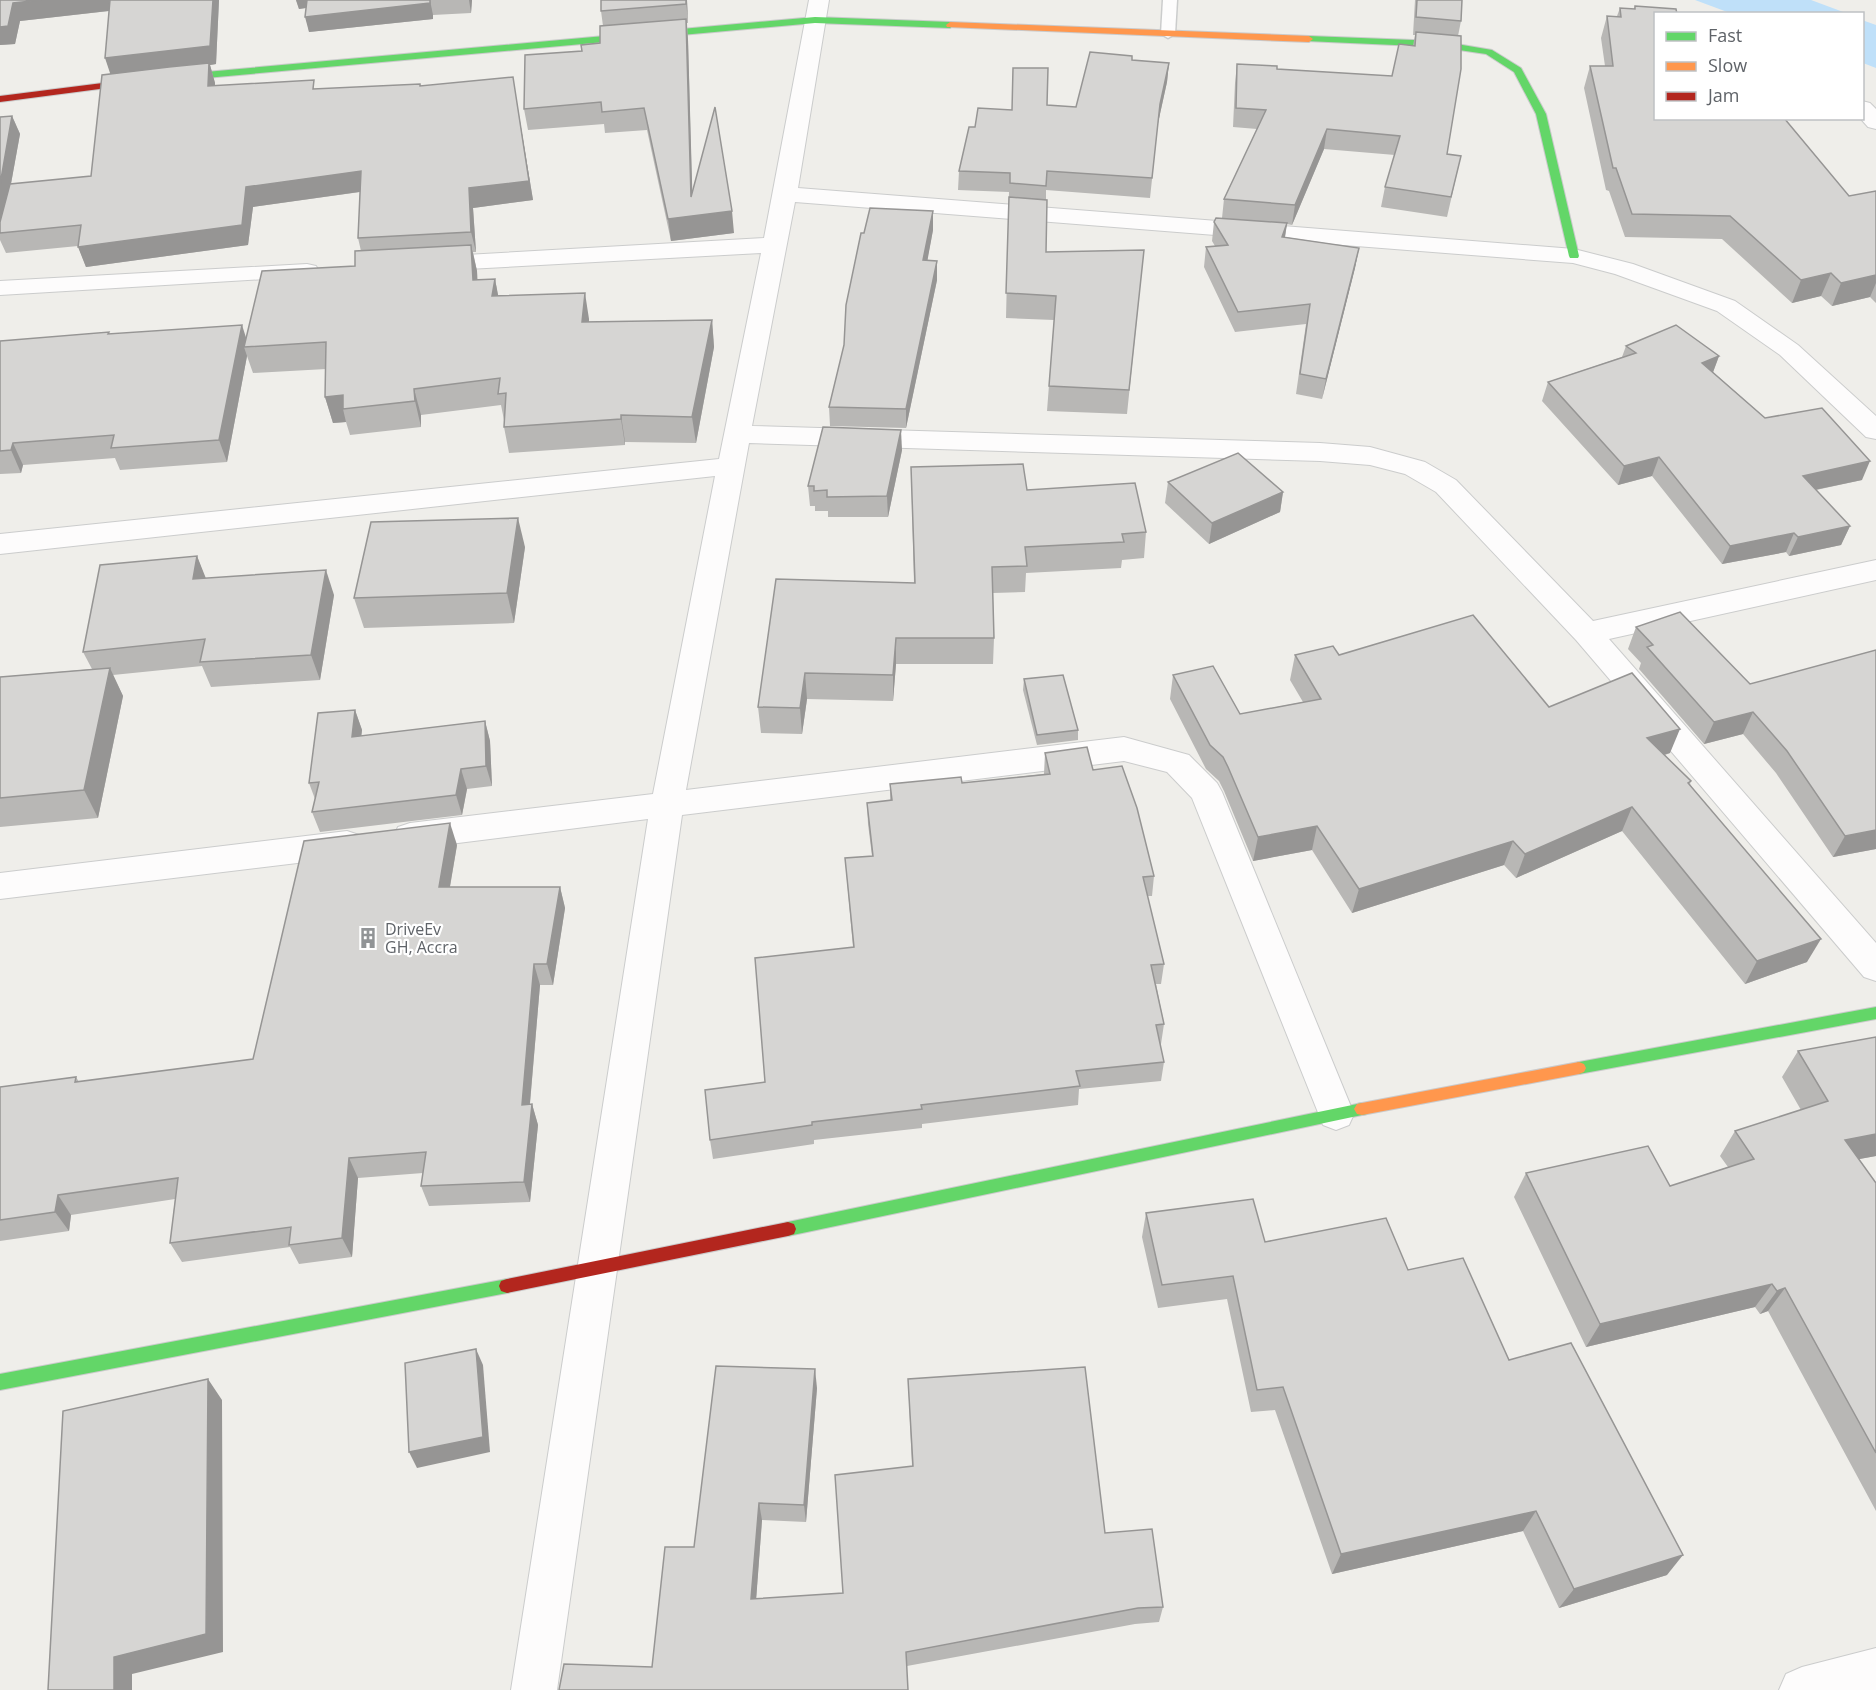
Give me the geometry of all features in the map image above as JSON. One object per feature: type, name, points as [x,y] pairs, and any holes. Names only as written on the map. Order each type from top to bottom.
[{"type":"street","points":[[534,1690],[667,804],[731,466],[776,245],[817,10]]},
{"type":"street","points":[[0,99],[175,77],[817,10],[1168,34],[1439,44],[1489,52],[1518,70],[1542,114],[1574,256]]},
{"type":"street","points":[[1864,109],[1876,122]]},
{"type":"street","points":[[785,195],[1574,256],[1624,269],[1726,306],[1789,350],[1876,431]]},
{"type":"street","points":[[405,266],[776,245]]},
{"type":"street","points":[[0,288],[333,269]]},
{"type":"street","points":[[739,434],[1309,452],[1370,456],[1415,468],[1446,486],[1587,633],[1876,967]]},
{"type":"street","points":[[0,544],[731,466]]},
{"type":"street","points":[[1587,633],[1876,570]]},
{"type":"street","points":[[0,886],[1124,748],[1178,764],[1206,792],[1336,1113]]},
{"type":"street","points":[[0,1382],[598,1269],[1336,1113],[1876,1013]]},
{"type":"street","points":[[1802,1690],[1876,1670]]},
{"type":"lane","points":[[1168,34],[1170,0]]},
{"type":"water","points":[[1695,0],[1811,0],[1843,12],[1727,12]]},
{"type":"water","points":[[1864,21],[1876,25],[1876,68],[1864,63]]},
{"type":"building","points":[[0,0],[41,0],[13,3],[8,26],[0,27]]},
{"type":"building","points":[[110,0],[213,0],[210,46],[105,58]]},
{"type":"building","points":[[307,0],[430,0],[430,3],[305,17]]},
{"type":"building","points":[[601,0],[686,0],[686,4],[601,11]]},
{"type":"building","points":[[1417,0],[1462,0],[1461,21],[1416,17]]},
{"type":"building","points":[[1635,6],[1676,9],[1677,12],[1654,12],[1654,120],[1786,120],[1849,196],[1876,191],[1876,275],[1841,283],[1831,273],[1801,280],[1730,216],[1632,214],[1616,168],[1613,168],[1590,66],[1613,66],[1607,16],[1621,17],[1620,8],[1635,9]]},
{"type":"building","points":[[686,19],[691,197],[715,107],[732,211],[668,219],[644,108],[602,112],[601,102],[524,109],[525,55],[582,51],[581,45],[600,43],[600,26]]},
{"type":"building","points":[[1416,32],[1461,36],[1461,69],[1447,154],[1461,156],[1451,197],[1385,187],[1400,136],[1327,129],[1295,205],[1224,199],[1266,110],[1236,108],[1237,64],[1277,66],[1277,69],[1392,76],[1399,44],[1415,46]]},
{"type":"building","points":[[1090,52],[1132,56],[1132,60],[1169,63],[1160,104],[1152,178],[1047,171],[1046,186],[1010,183],[1010,173],[959,171],[969,127],[975,127],[978,108],[1012,110],[1013,68],[1048,68],[1047,105],[1076,107]]},
{"type":"building","points":[[209,63],[208,86],[314,80],[313,89],[420,84],[420,86],[513,77],[529,181],[469,188],[471,232],[358,238],[361,171],[246,187],[242,225],[78,247],[81,225],[0,233],[0,222],[10,184],[91,176],[102,75]]},
{"type":"building","points":[[12,116],[0,185],[0,117]]},
{"type":"building","points":[[1009,197],[1047,200],[1046,252],[1144,250],[1129,390],[1049,386],[1056,296],[1006,293]]},
{"type":"building","points":[[870,208],[933,211],[923,260],[937,261],[906,409],[829,407],[844,345],[846,305],[861,233],[864,233]]},
{"type":"building","points":[[1216,218],[1287,223],[1282,237],[1359,248],[1326,379],[1300,374],[1310,304],[1238,312],[1206,247],[1228,245],[1214,222]]},
{"type":"building","points":[[471,245],[473,280],[495,279],[492,296],[585,293],[582,322],[712,320],[692,417],[621,415],[621,419],[504,427],[506,393],[498,394],[500,378],[414,389],[415,401],[343,409],[343,395],[325,397],[326,342],[244,347],[262,271],[355,266],[355,251]]},
{"type":"building","points":[[242,325],[219,440],[111,448],[114,435],[13,443],[11,450],[0,451],[0,341]]},
{"type":"building","points":[[1676,325],[1719,356],[1702,363],[1765,418],[1822,408],[1870,461],[1803,476],[1850,526],[1798,537],[1794,533],[1730,546],[1659,457],[1624,466],[1548,382],[1636,353],[1626,346]]},
{"type":"building","points":[[823,427],[901,430],[887,496],[827,497],[827,490],[814,491],[814,486],[808,486]]},
{"type":"building","points":[[1238,453],[1283,492],[1212,523],[1168,482]]},
{"type":"building","points":[[1023,464],[1027,490],[1135,483],[1146,532],[1122,534],[1124,542],[1025,547],[1027,566],[992,567],[994,638],[896,638],[893,675],[805,673],[800,708],[758,707],[776,579],[915,583],[911,467]]},
{"type":"building","points":[[518,518],[507,593],[354,598],[371,522]]},
{"type":"building","points":[[197,556],[193,579],[326,570],[311,655],[200,662],[205,639],[83,652],[100,565]]},
{"type":"building","points":[[1680,612],[1750,684],[1876,650],[1876,830],[1845,836],[1787,751],[1753,712],[1714,722],[1647,647],[1653,645],[1636,627]]},
{"type":"building","points":[[1473,615],[1549,707],[1632,673],[1680,729],[1647,738],[1691,781],[1688,783],[1821,939],[1757,961],[1632,807],[1525,854],[1513,841],[1359,889],[1317,826],[1258,837],[1223,757],[1210,745],[1173,675],[1213,666],[1240,714],[1321,699],[1295,655],[1333,646],[1339,655]]},
{"type":"building","points":[[110,668],[84,790],[0,798],[0,677]]},
{"type":"building","points":[[1063,675],[1078,730],[1037,735],[1024,679]]},
{"type":"building","points":[[355,710],[352,737],[485,721],[486,766],[461,769],[456,795],[312,812],[319,782],[309,783],[318,713]]},
{"type":"building","points":[[1087,747],[1093,770],[1122,766],[1137,808],[1154,876],[1143,877],[1164,964],[1151,965],[1164,1024],[1156,1025],[1164,1062],[1076,1071],[1080,1086],[921,1105],[922,1109],[812,1122],[812,1125],[710,1140],[705,1090],[765,1082],[755,958],[854,947],[845,858],[873,856],[867,803],[892,800],[890,784],[961,777],[962,783],[1050,774],[1045,753]]},
{"type":"building","points":[[450,823],[439,887],[560,887],[547,964],[534,964],[522,1105],[532,1104],[524,1182],[421,1186],[426,1152],[349,1158],[342,1238],[289,1245],[291,1227],[170,1243],[178,1178],[58,1195],[55,1212],[0,1220],[0,1087],[76,1077],[75,1082],[253,1059],[304,841]]},
{"type":"building","points":[[1876,1037],[1876,1134],[1845,1140],[1876,1183],[1876,1453],[1785,1288],[1777,1291],[1772,1284],[1600,1324],[1526,1173],[1648,1146],[1670,1186],[1754,1159],[1735,1131],[1828,1101],[1798,1051]]},
{"type":"building","points":[[1253,1199],[1265,1242],[1386,1218],[1408,1270],[1463,1258],[1509,1360],[1571,1343],[1683,1555],[1574,1589],[1536,1511],[1341,1554],[1283,1387],[1257,1390],[1233,1276],[1162,1285],[1146,1213]]},
{"type":"building","points":[[476,1349],[483,1437],[409,1452],[405,1363]]},
{"type":"building","points":[[716,1366],[815,1369],[804,1505],[759,1503],[751,1599],[843,1593],[835,1475],[913,1466],[908,1379],[1085,1367],[1105,1533],[1152,1529],[1163,1607],[1138,1608],[906,1652],[908,1690],[559,1690],[564,1664],[652,1667],[665,1547],[694,1547]]},
{"type":"building","points":[[208,1379],[206,1634],[114,1657],[114,1690],[48,1690],[63,1411]]},
{"type":"traffic: fast","points":[[150,80],[815,20],[950,25]]},
{"type":"traffic: fast","points":[[1309,39],[1439,44],[1489,52],[1518,70],[1541,114],[1574,256]]},
{"type":"traffic: fast","points":[[1579,1068],[1876,1013]]},
{"type":"traffic: fast","points":[[788,1229],[1362,1109]]},
{"type":"traffic: fast","points":[[0,1382],[507,1286]]},
{"type":"traffic: slow","points":[[950,25],[1309,39]]},
{"type":"traffic: slow","points":[[1362,1109],[1579,1068]]},
{"type":"traffic: jam","points":[[0,99],[150,80]]},
{"type":"traffic: jam","points":[[507,1286],[788,1229]]},
{"type":"place","name":"DriveEv GH, Accra","points":[[368,938]]}]
